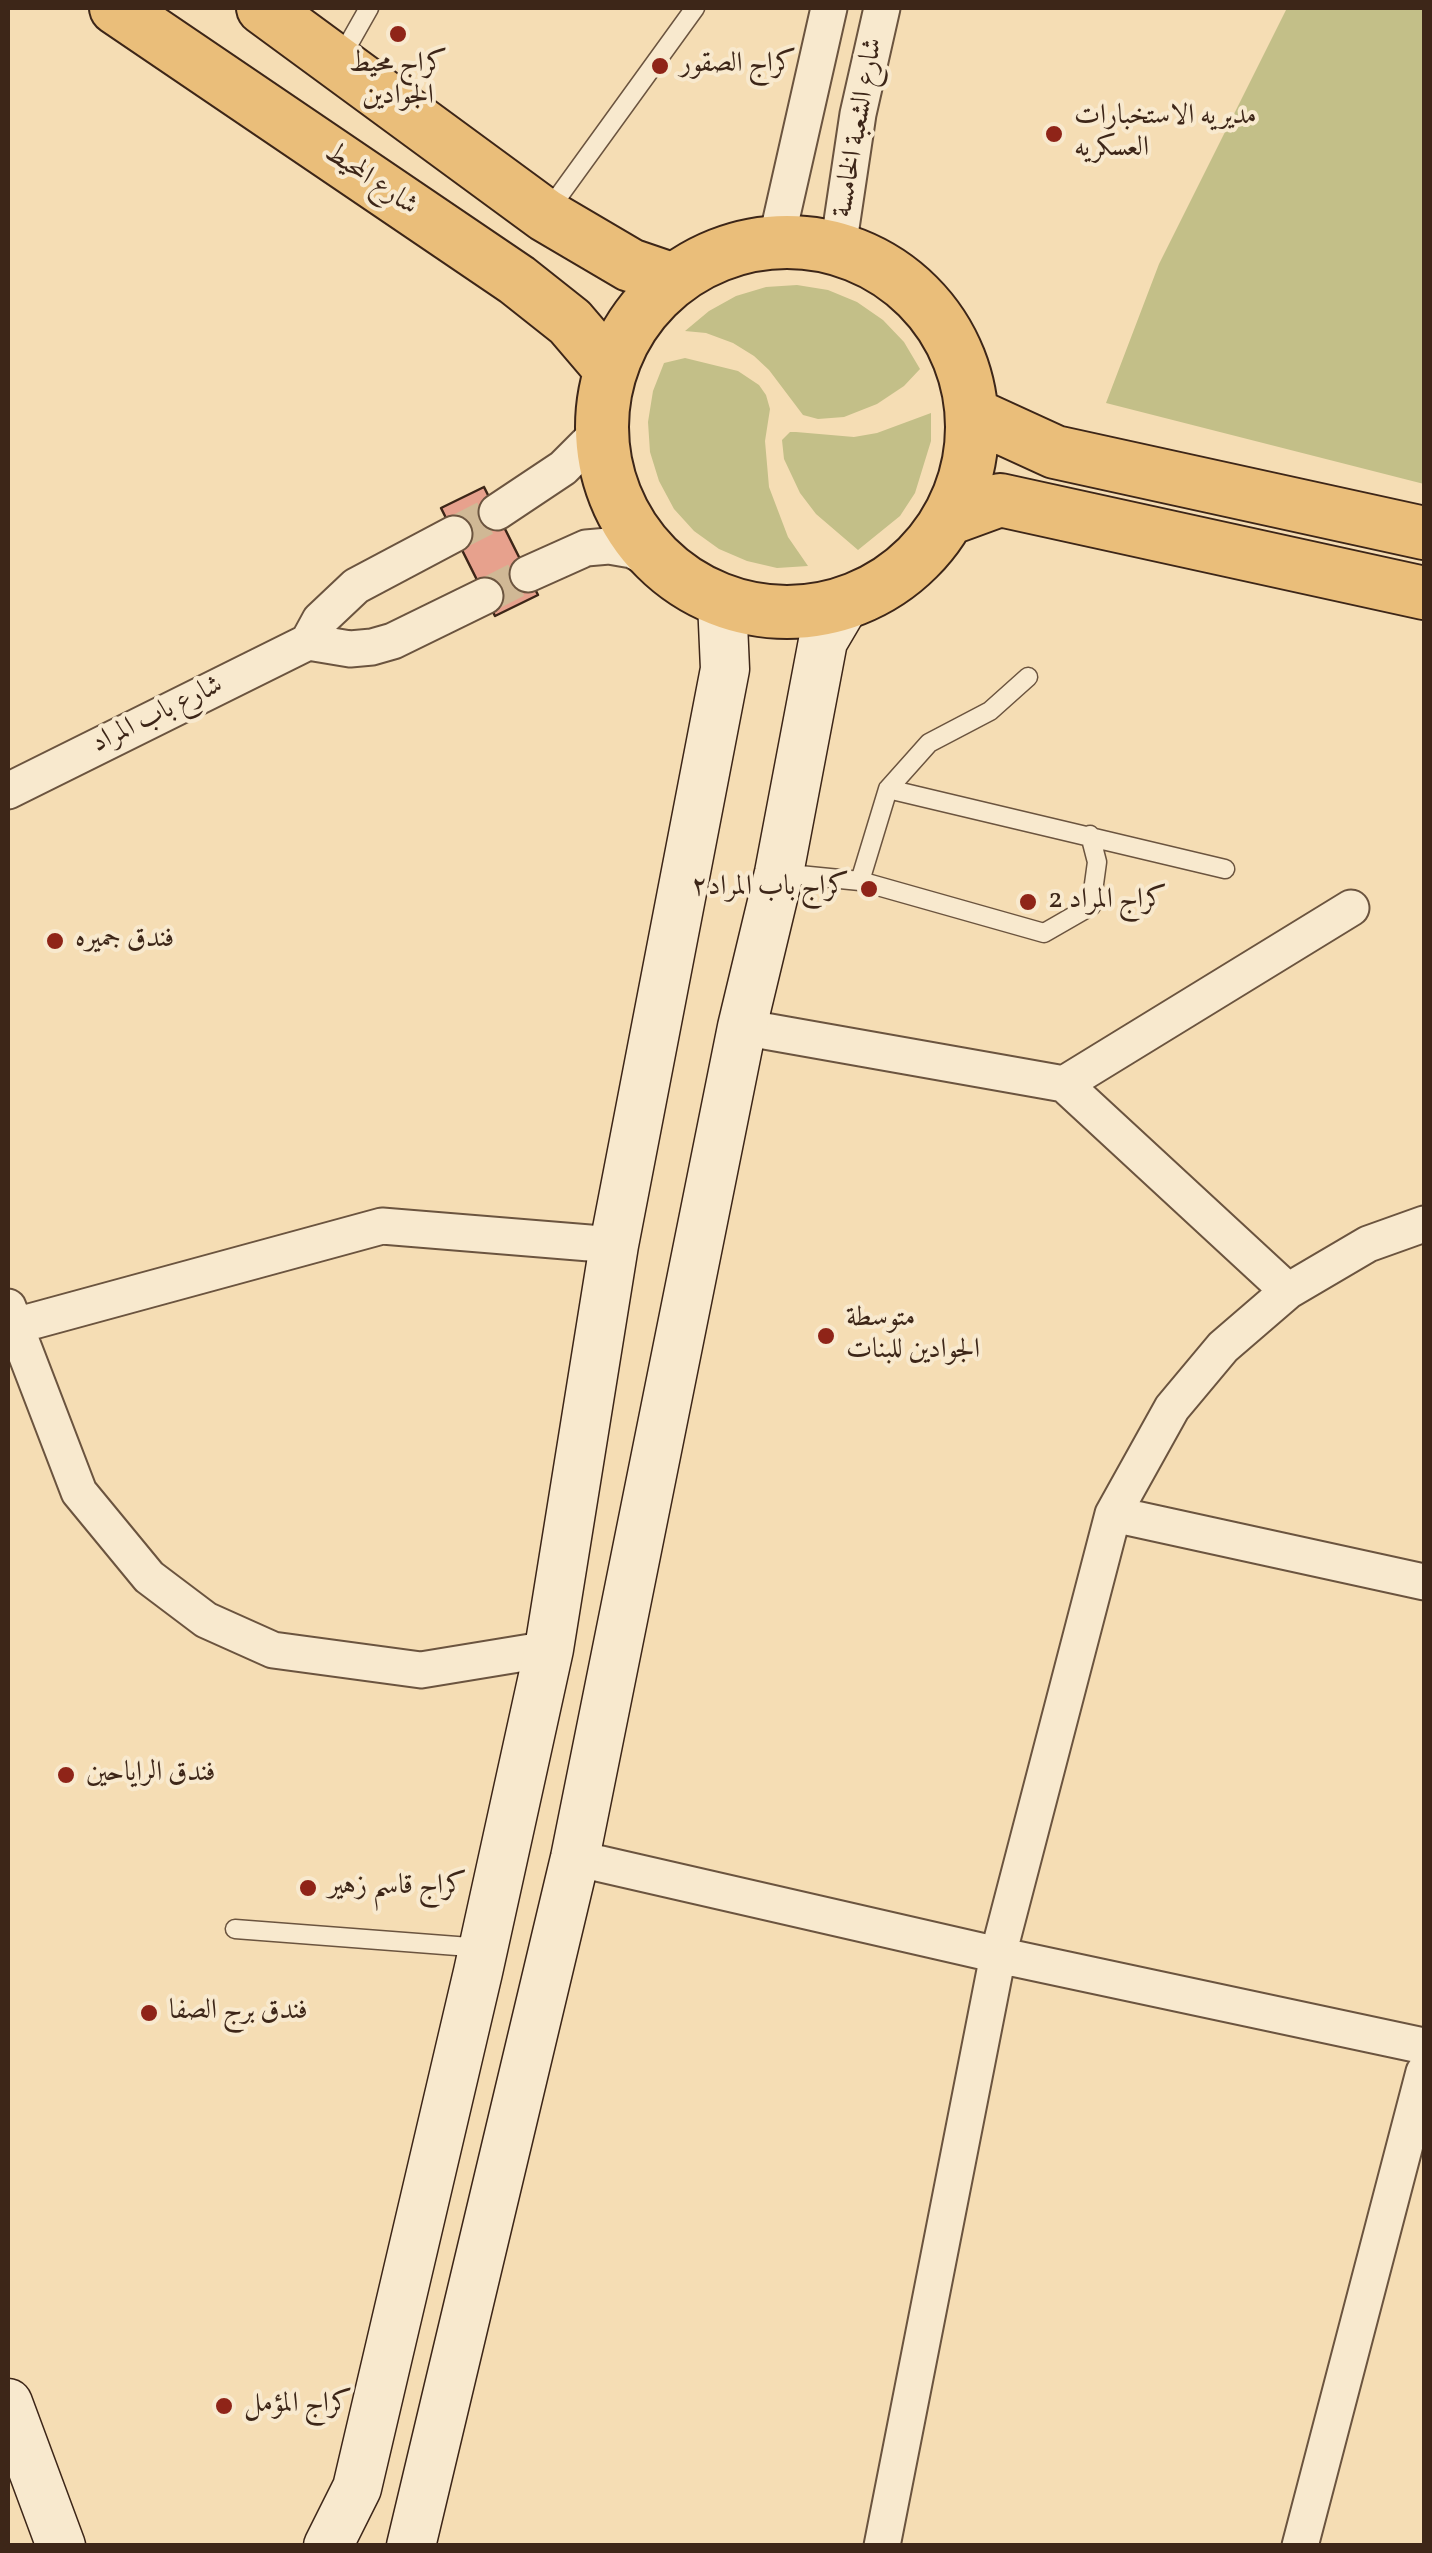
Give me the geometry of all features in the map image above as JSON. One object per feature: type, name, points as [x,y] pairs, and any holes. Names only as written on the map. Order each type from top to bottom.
[{"type":"main road","name":"شارع المحيط","points":[[116,8],[517,280],[570,322],[611,370]]},
{"type":"main road","points":[[263,8],[545,216],[630,265],[674,280]]},
{"type":"main road","points":[[776,242],[838,248],[890,272],[931,310],[960,359],[972,414],[968,468],[948,519],[904,570],[846,602],[805,611],[763,610],[722,601],[652,560],[612,490],[601,430],[611,370],[636,321],[674,280],[706,261],[740,248],[776,242]]},
{"type":"main road","points":[[972,414],[1055,452],[1424,533]]},
{"type":"main road","points":[[948,519],[1000,500],[1424,593]]},
{"type":"street","name":"شارع الشعبة الخامسة","points":[[776,242],[829,8]]},
{"type":"street","name":"شارع الشعبة الخامسة","points":[[838,248],[858,114],[882,8]]},
{"type":"street","points":[[497,512],[563,468],[601,430]]},
{"type":"street","name":"شارع باب المراد","points":[[8,790],[308,642],[320,620],[356,586],[454,534]]},
{"type":"street","points":[[528,574],[586,548],[632,550],[652,560]]},
{"type":"street","points":[[308,642],[340,648],[372,647],[485,596]]},
{"type":"street","points":[[328,2546],[357,2488],[549,1649],[614,1245],[725,669],[722,601]]},
{"type":"street","points":[[411,2546],[576,1858],[742,1027],[779,873],[823,641],[846,602]]},
{"type":"street","points":[[1064,1084],[1351,908]]},
{"type":"street","points":[[742,1027],[1064,1084],[1288,1291]]},
{"type":"street","points":[[882,2546],[998,1955],[1113,1514],[1172,1408],[1223,1347],[1288,1291],[1368,1244],[1424,1224]]},
{"type":"street","points":[[549,1649],[421,1670],[272,1650],[206,1620],[149,1577],[78,1492],[11,1317],[382,1226],[614,1245]]},
{"type":"street","points":[[1113,1514],[1424,1582]]},
{"type":"street","points":[[576,1858],[998,1955],[1424,2046]]},
{"type":"street","points":[[480,1960],[545,1986]]},
{"type":"street","points":[[1300,2546],[1424,2072]]},
{"type":"street","points":[[13,2437],[61,2546]]},
{"type":"lane","points":[[339,62],[369,8]]},
{"type":"lane","points":[[545,216],[695,8]]},
{"type":"lane","points":[[860,881],[888,789],[929,743],[990,710],[1028,677]]},
{"type":"lane","points":[[888,789],[1225,869]]},
{"type":"lane","points":[[779,873],[860,881],[1044,932],[1090,906],[1096,862],[1090,836]]},
{"type":"lane","points":[[235,1929],[480,1960]]},
{"type":"shaded area","points":[[1287,8],[1424,8],[1424,484],[1106,403],[1159,264]]},
{"type":"shaded area","points":[[797,285],[828,290],[857,302],[883,320],[904,342],[920,369],[904,386],[877,404],[844,417],[818,419],[803,415],[754,356],[706,333],[685,331],[736,296],[766,287]]},
{"type":"shaded area","points":[[685,358],[738,371],[759,385],[766,395],[770,409],[765,441],[769,487],[788,537],[808,566],[777,568],[747,561],[719,549],[694,531],[674,509],[650,452],[648,422],[653,391],[664,363]]},
{"type":"shaded area","points":[[931,413],[931,441],[915,493],[900,516],[858,550],[816,514],[800,493],[784,459],[782,440],[790,432],[854,437],[877,433]]},
{"type":"building","points":[[484,487],[538,595],[495,616],[441,508]]},
{"type":"tunnel","points":[[454,534],[497,512]]},
{"type":"tunnel","points":[[485,596],[528,574]]},
{"type":"place","name":"كراج محيط الجوادين","points":[[398,34]]},
{"type":"place","name":"كراج الصقور","points":[[660,66]]},
{"type":"place","name":"مديريه الاستخبارات العسكريه","points":[[1054,134]]},
{"type":"place","name":"كراج باب المراد٢","points":[[869,889]]},
{"type":"place","name":"كراج المراد 2","points":[[1028,902]]},
{"type":"place","name":"فندق جميره","points":[[55,941]]},
{"type":"place","name":"متوسطة الجوادين للبنات","points":[[826,1336]]},
{"type":"place","name":"فندق الراياحين","points":[[66,1775]]},
{"type":"place","name":"كراج قاسم زهير","points":[[308,1888]]},
{"type":"place","name":"فندق برج الصفا","points":[[149,2013]]},
{"type":"place","name":"كراج المؤمل","points":[[224,2406]]}]
